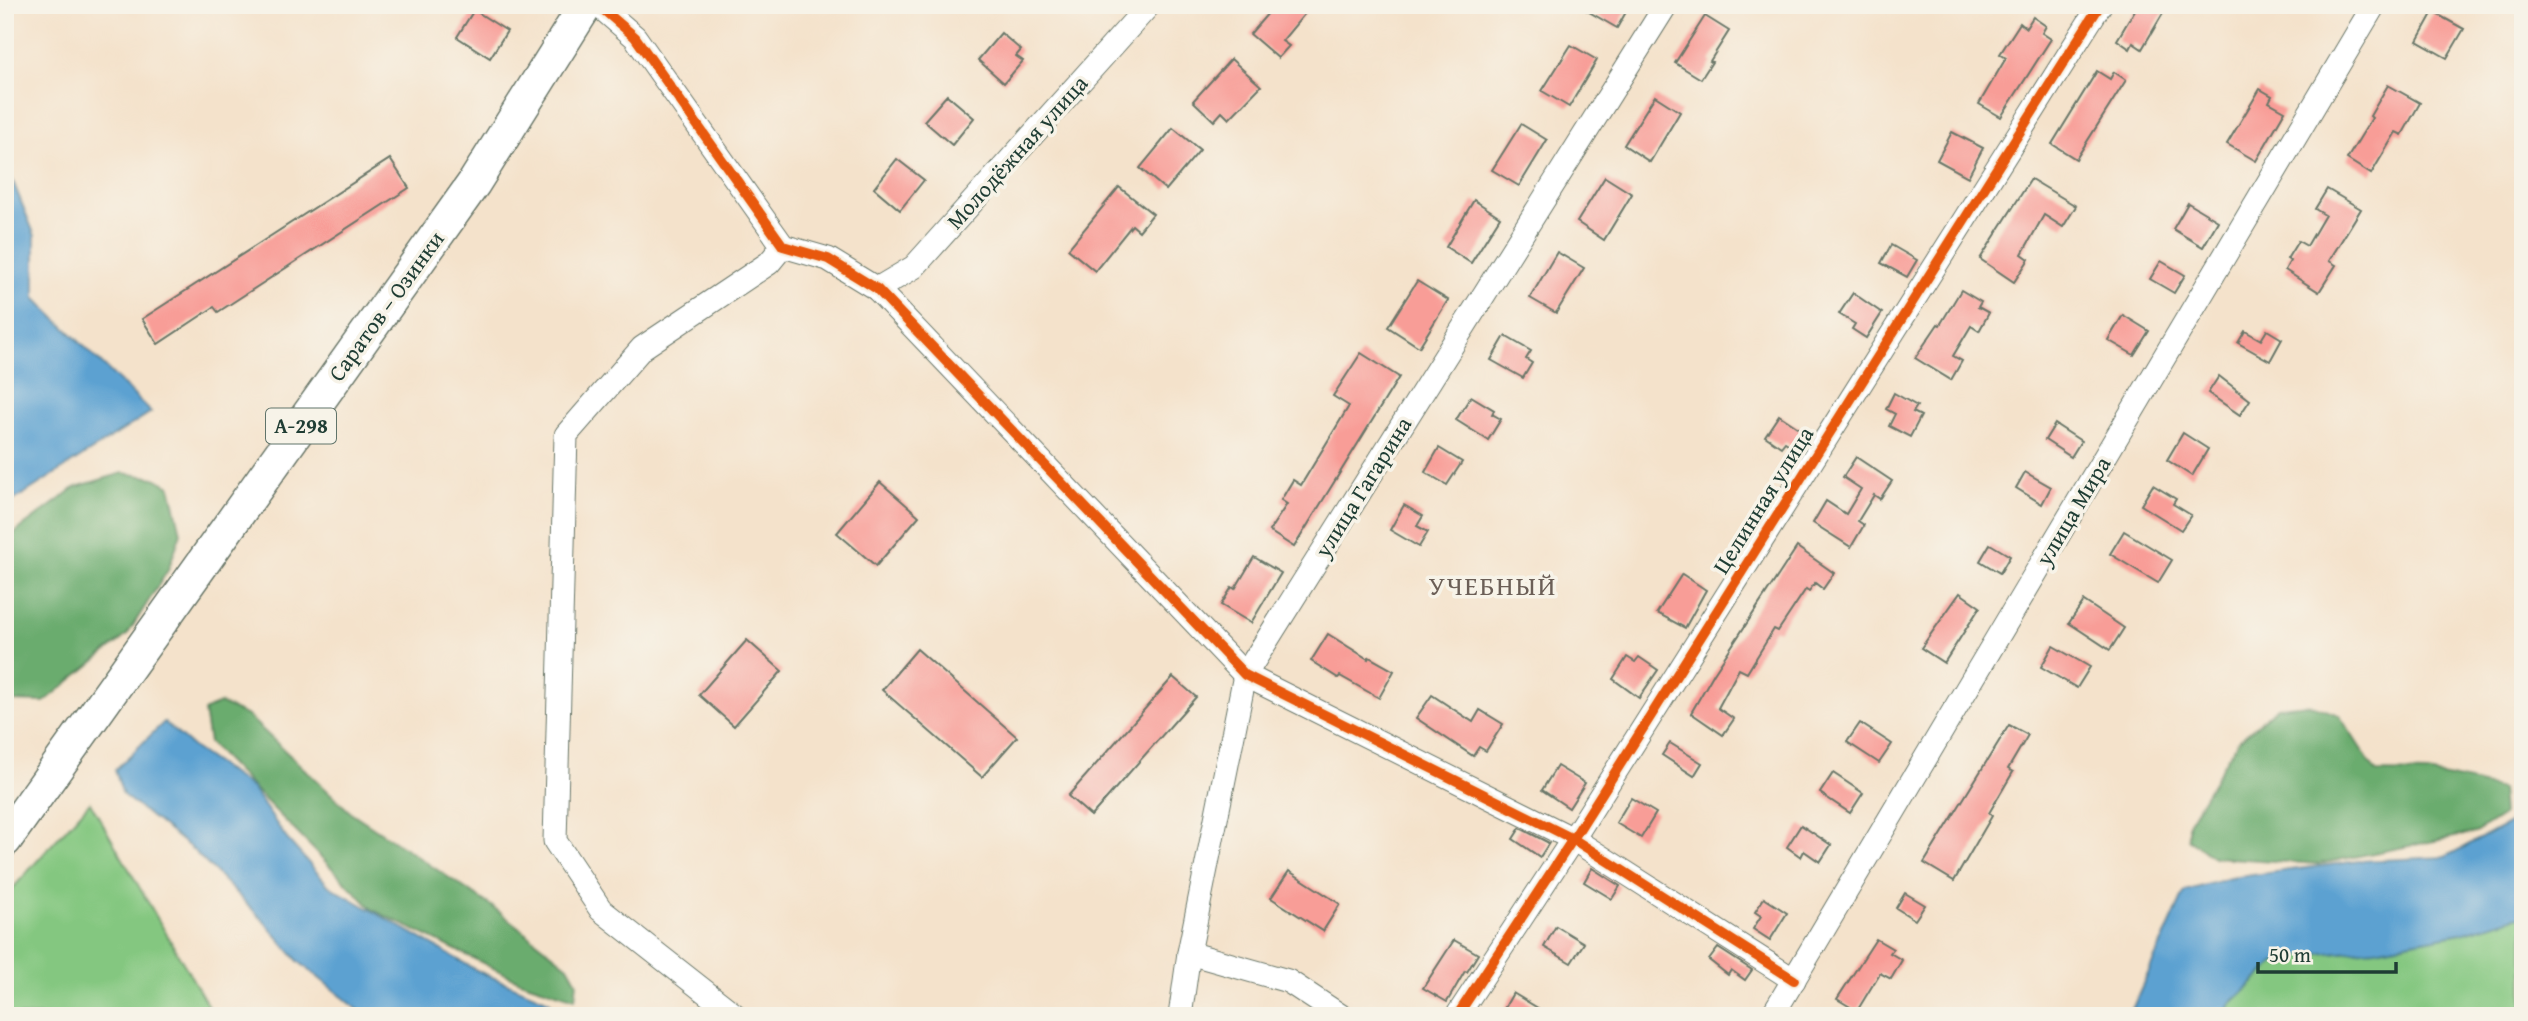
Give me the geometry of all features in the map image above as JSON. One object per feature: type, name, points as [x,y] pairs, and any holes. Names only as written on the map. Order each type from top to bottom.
[{"type":"highway","name":"Саратов – Озинки","points":[[5,840],[474,183],[586,5]]},
{"type":"street","points":[[598,5],[635,37],[783,246],[828,259],[877,289],[1245,676],[1573,839],[1794,980]]},
{"type":"street","name":"Молодёжная улица","points":[[877,289],[914,267],[1149,5]]},
{"type":"street","name":"улица Гагарина","points":[[1180,1016],[1189,953],[1245,676],[1666,5]]},
{"type":"street","name":"Целинная улица","points":[[1457,1016],[1573,839],[2101,5]]},
{"type":"street","name":"улица Мира","points":[[1772,1016],[2374,5]]},
{"type":"street","points":[[736,1016],[601,910],[555,841],[566,435],[642,348],[769,263],[783,246]]},
{"type":"street","points":[[1189,953],[1288,981],[1341,1016]]},
{"type":"green space","points":[[123,473],[155,478],[170,486],[181,533],[168,570],[127,635],[44,702],[9,701],[5,698],[5,540],[76,487]]},
{"type":"green space","points":[[219,703],[248,716],[349,811],[493,907],[568,966],[577,982],[575,999],[520,981],[373,910],[209,743],[204,711]]},
{"type":"green space","points":[[2309,704],[2339,715],[2376,772],[2428,773],[2501,789],[2503,815],[2475,833],[2318,864],[2214,857],[2188,839],[2188,823],[2238,741],[2277,707]]},
{"type":"green space","points":[[90,802],[214,1016],[5,1016],[5,897]]},
{"type":"green space","points":[[2523,915],[2523,1016],[2224,1016],[2231,1004],[2281,957],[2375,949],[2461,933]]},
{"type":"water","points":[[5,162],[35,236],[35,298],[151,412],[5,506]]},
{"type":"water","points":[[164,722],[194,748],[252,788],[287,839],[329,886],[480,972],[549,1001],[560,1016],[366,1016],[298,961],[263,920],[191,848],[123,795],[115,770]]},
{"type":"water","points":[[2523,816],[2523,915],[2461,933],[2375,949],[2281,957],[2231,1004],[2224,1016],[2129,1016],[2185,891],[2230,878],[2359,861],[2445,857]]},
{"type":"building","points":[[1275,5],[1312,5],[1282,41],[1289,46],[1278,58],[1250,34]]},
{"type":"building","points":[[1577,5],[1630,5],[1617,28]]},
{"type":"building","points":[[2138,5],[2168,5],[2142,49],[2133,43],[2130,49],[2117,40]]},
{"type":"building","points":[[474,10],[507,31],[490,58],[457,37]]},
{"type":"building","points":[[2433,12],[2464,29],[2447,58],[2417,41]]},
{"type":"building","points":[[1705,16],[1729,31],[1701,79],[1675,63]]},
{"type":"building","points":[[2033,17],[2046,26],[2042,33],[2051,39],[2001,117],[1979,104],[2006,58],[2000,54],[2020,23],[2026,28]]},
{"type":"building","points":[[1001,33],[1021,50],[1016,56],[1023,61],[1004,83],[978,60]]},
{"type":"building","points":[[1571,45],[1597,60],[1569,107],[1542,91]]},
{"type":"building","points":[[1231,59],[1261,86],[1229,119],[1222,112],[1214,121],[1193,101]]},
{"type":"building","points":[[2097,71],[2110,79],[2114,72],[2126,80],[2076,159],[2052,144]]},
{"type":"building","points":[[2388,85],[2420,103],[2402,135],[2396,132],[2371,174],[2347,159]]},
{"type":"building","points":[[2260,89],[2272,96],[2269,102],[2285,111],[2256,161],[2227,144]]},
{"type":"building","points":[[947,95],[974,118],[952,145],[924,121]]},
{"type":"building","points":[[1655,96],[1680,112],[1650,162],[1624,145]]},
{"type":"building","points":[[1521,124],[1547,140],[1519,186],[1492,170]]},
{"type":"building","points":[[1173,128],[1200,150],[1166,190],[1140,168]]},
{"type":"building","points":[[1952,132],[1983,148],[1968,177],[1937,160]]},
{"type":"building","points":[[390,159],[409,188],[218,312],[214,307],[158,344],[142,319]]},
{"type":"building","points":[[897,159],[924,180],[900,210],[874,188]]},
{"type":"building","points":[[1605,177],[1632,194],[1604,240],[1577,222]]},
{"type":"building","points":[[2031,179],[2076,206],[2063,227],[2044,215],[2022,254],[2029,259],[2014,282],[1980,259]]},
{"type":"building","points":[[1119,187],[1153,214],[1139,231],[1132,225],[1095,271],[1068,249]]},
{"type":"building","points":[[2327,189],[2361,209],[2329,261],[2336,265],[2319,292],[2285,270],[2290,261],[2287,259],[2298,241],[2307,246],[2325,215],[2315,209]]},
{"type":"building","points":[[1474,200],[1500,217],[1471,263],[1446,247]]},
{"type":"building","points":[[2188,203],[2218,221],[2203,247],[2173,229]]},
{"type":"building","points":[[1891,245],[1917,260],[1907,277],[1881,263]]},
{"type":"building","points":[[1557,252],[1584,268],[1556,313],[1530,298]]},
{"type":"building","points":[[2161,261],[2185,275],[2174,293],[2150,279]]},
{"type":"building","points":[[1417,281],[1448,300],[1419,347],[1388,327]]},
{"type":"building","points":[[1961,290],[1981,302],[1978,307],[1989,313],[1979,331],[1971,326],[1953,356],[1962,361],[1951,380],[1915,358],[1938,324],[1940,325]]},
{"type":"building","points":[[1853,293],[1882,313],[1866,338],[1852,329],[1855,324],[1839,314]]},
{"type":"building","points":[[2123,315],[2149,331],[2134,355],[2108,340]]},
{"type":"building","points":[[2267,330],[2282,339],[2270,361],[2238,343],[2245,331],[2261,340]]},
{"type":"building","points":[[1505,336],[1531,351],[1526,359],[1532,363],[1523,378],[1491,360]]},
{"type":"building","points":[[1361,353],[1399,377],[1294,547],[1269,531],[1287,504],[1281,500],[1293,480],[1301,485],[1349,406],[1333,396]]},
{"type":"building","points":[[2219,376],[2250,400],[2240,415],[2208,393]]},
{"type":"building","points":[[1894,393],[1917,406],[1913,412],[1921,416],[1910,437],[1889,426],[1895,414],[1886,409]]},
{"type":"building","points":[[1471,396],[1494,410],[1492,414],[1501,419],[1488,440],[1456,420]]},
{"type":"building","points":[[1779,415],[1806,433],[1796,449],[1785,442],[1781,447],[1765,436]]},
{"type":"building","points":[[2055,424],[2081,441],[2071,457],[2045,440]]},
{"type":"building","points":[[2183,433],[2208,449],[2192,476],[2167,460]]},
{"type":"building","points":[[1439,448],[1462,462],[1447,485],[1425,472]]},
{"type":"building","points":[[1856,457],[1892,481],[1880,499],[1874,495],[1858,521],[1864,525],[1851,547],[1813,523],[1826,501],[1846,514],[1861,489],[1843,477]]},
{"type":"building","points":[[2025,472],[2051,487],[2042,504],[2016,488]]},
{"type":"building","points":[[880,482],[919,516],[876,566],[837,533]]},
{"type":"building","points":[[2153,485],[2176,499],[2173,504],[2191,515],[2181,530],[2141,505]]},
{"type":"building","points":[[1404,505],[1423,516],[1417,526],[1428,532],[1419,547],[1390,530]]},
{"type":"building","points":[[2124,531],[2172,560],[2158,583],[2110,554]]},
{"type":"building","points":[[1990,544],[2010,556],[2000,573],[1980,561]]},
{"type":"building","points":[[1797,547],[1834,573],[1823,589],[1815,583],[1809,591],[1806,589],[1778,631],[1774,629],[1747,673],[1739,669],[1718,708],[1734,719],[1723,735],[1691,713],[1714,673]]},
{"type":"building","points":[[1254,557],[1281,573],[1251,623],[1221,605],[1232,587],[1235,589]]},
{"type":"building","points":[[1682,574],[1706,590],[1685,628],[1657,613]]},
{"type":"building","points":[[1960,593],[1980,607],[1944,663],[1921,648]]},
{"type":"building","points":[[2084,601],[2124,628],[2110,650],[2069,623]]},
{"type":"building","points":[[1328,634],[1368,659],[1369,657],[1394,671],[1379,698],[1311,661]]},
{"type":"building","points":[[747,640],[782,671],[734,726],[699,695]]},
{"type":"building","points":[[2053,646],[2090,667],[2077,688],[2041,667]]},
{"type":"building","points":[[917,649],[1017,737],[982,777],[882,690]]},
{"type":"building","points":[[1627,657],[1635,662],[1639,657],[1658,670],[1639,698],[1613,679]]},
{"type":"building","points":[[1173,677],[1196,697],[1091,816],[1068,796]]},
{"type":"building","points":[[1432,695],[1473,722],[1480,710],[1503,724],[1486,751],[1479,747],[1473,756],[1416,718]]},
{"type":"building","points":[[1860,723],[1892,744],[1879,763],[1847,742]]},
{"type":"building","points":[[2009,725],[2028,735],[2008,769],[2013,772],[1989,813],[1992,816],[1954,881],[1924,863]]},
{"type":"building","points":[[1670,743],[1702,763],[1694,776],[1662,755]]},
{"type":"building","points":[[1557,766],[1585,783],[1569,808],[1542,790]]},
{"type":"building","points":[[1833,773],[1863,793],[1850,813],[1820,793]]},
{"type":"building","points":[[1631,798],[1656,813],[1641,838],[1616,823]]},
{"type":"building","points":[[1801,825],[1831,845],[1820,862],[1804,851],[1801,857],[1787,847]]},
{"type":"building","points":[[1520,828],[1549,843],[1540,857],[1513,839]]},
{"type":"building","points":[[1592,868],[1620,886],[1612,899],[1584,882]]},
{"type":"building","points":[[1289,871],[1340,904],[1323,931],[1271,898]]},
{"type":"building","points":[[1905,893],[1925,905],[1915,920],[1896,908]]},
{"type":"building","points":[[1764,898],[1787,913],[1770,940],[1753,929],[1761,916],[1755,912]]},
{"type":"building","points":[[1556,926],[1584,943],[1571,963],[1544,947]]},
{"type":"building","points":[[1876,939],[1893,949],[1890,953],[1902,960],[1891,979],[1880,973],[1857,1011],[1837,999]]},
{"type":"building","points":[[1454,940],[1478,954],[1447,1002],[1423,988]]},
{"type":"building","points":[[1718,948],[1752,970],[1745,980],[1731,970],[1728,975],[1709,960]]},
{"type":"building","points":[[1513,993],[1551,1016],[1516,1016],[1504,1009]]},
{"type":"cycle path","points":[[598,5],[635,37],[783,246],[828,259],[877,289],[1245,675],[1573,839],[1794,980]]},
{"type":"cycle path","points":[[1457,1016],[1573,839],[2100,5]]},
{"type":"district","name":"УЧЕБНЫЙ","points":[[1493,586]]}]
